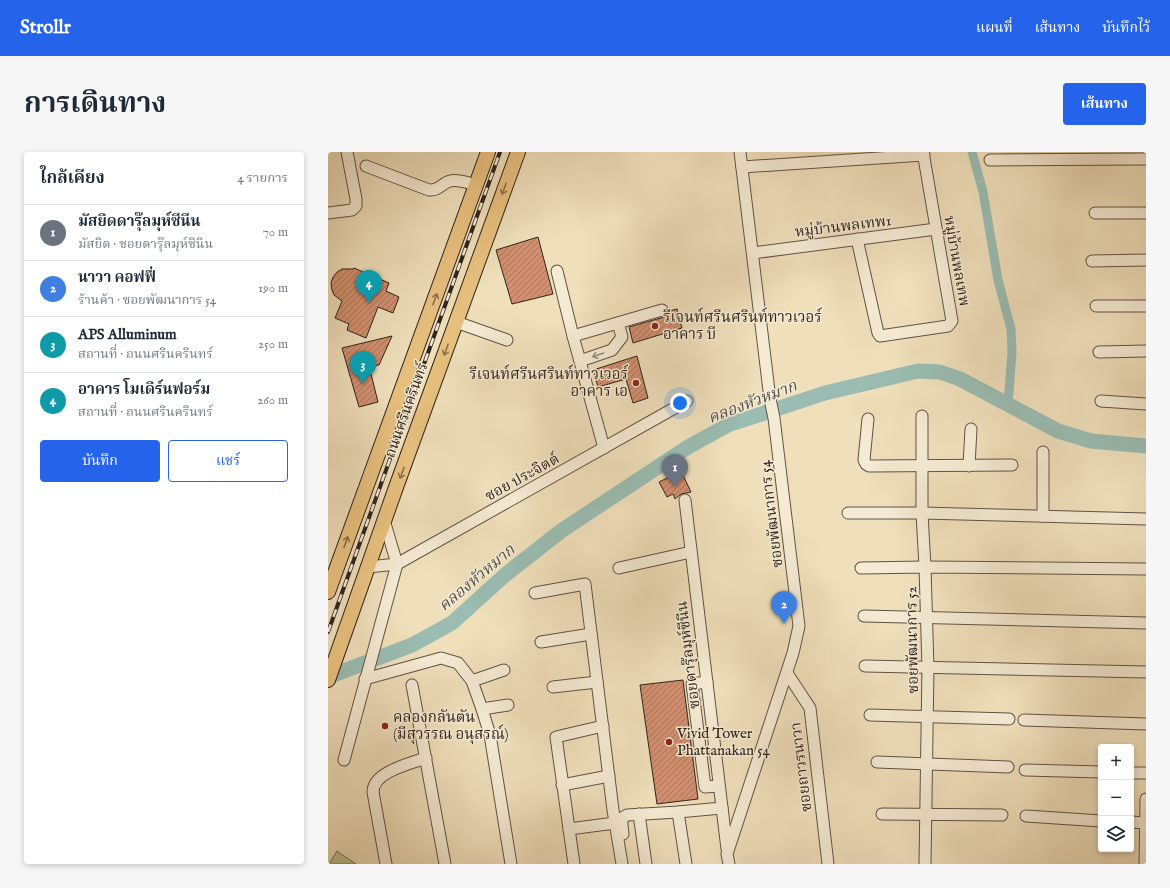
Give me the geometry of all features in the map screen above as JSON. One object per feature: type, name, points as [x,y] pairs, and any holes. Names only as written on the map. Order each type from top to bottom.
[{"type":"main road","name":"ถนนศรีนครินทร์","points":[[329,588],[488,152]]},
{"type":"main road","name":"ถนนศรีนครินทร์","points":[[328,680],[332,658],[357,598],[518,152]]},
{"type":"street","points":[[328,213],[355,208],[356,202],[347,152]]},
{"type":"street","name":"ซอยพัฒนาการ 54","points":[[728,859],[787,673],[799,626],[740,152]]},
{"type":"street","points":[[742,167],[924,153]]},
{"type":"street","name":"หมู่บ้านพลเทพ","points":[[857,239],[878,333],[880,336],[948,326],[951,324],[952,322],[924,153]]},
{"type":"street","points":[[990,160],[1088,156],[1146,159]]},
{"type":"street","points":[[366,166],[429,190],[436,190],[452,180],[476,186]]},
{"type":"street","points":[[1095,213],[1146,213]]},
{"type":"street","name":"หมู่บ้านพลเทพ1","points":[[753,252],[936,229]]},
{"type":"street","points":[[1092,261],[1146,260]]},
{"type":"street","points":[[557,271],[573,336],[604,448]]},
{"type":"street","points":[[1096,306],[1146,306]]},
{"type":"street","points":[[573,336],[662,310]]},
{"type":"street","points":[[456,322],[507,340]]},
{"type":"street","points":[[580,361],[612,350],[622,336],[618,323]]},
{"type":"street","points":[[1099,352],[1146,351]]},
{"type":"street","name":"ซอย ประจิตต์","points":[[368,567],[397,564],[686,401]]},
{"type":"street","points":[[1101,401],[1146,404]]},
{"type":"street","name":"ซอยพัฒนาการ 52","points":[[922,416],[922,512],[928,668],[925,864]]},
{"type":"street","points":[[868,419],[864,460],[869,466],[1012,465]]},
{"type":"street","points":[[969,466],[972,429]]},
{"type":"street","points":[[1043,452],[1043,516]]},
{"type":"street","name":"ซอยดารุ๊ลมุห์ซีนีน","points":[[685,500],[728,859]]},
{"type":"street","points":[[848,513],[922,512],[1146,519]]},
{"type":"street","points":[[344,760],[397,564],[384,520]]},
{"type":"street","points":[[619,568],[691,552]]},
{"type":"street","points":[[861,568],[925,567],[1146,569]]},
{"type":"street","points":[[535,593],[585,584],[602,726],[622,864]]},
{"type":"street","points":[[864,616],[1146,623]]},
{"type":"street","points":[[541,642],[591,634]]},
{"type":"street","points":[[367,674],[441,658],[458,663],[472,682],[490,734],[511,864]]},
{"type":"street","points":[[865,666],[1146,672]]},
{"type":"street","points":[[472,682],[504,670]]},
{"type":"street","name":"ซอยถาวรนาวา","points":[[787,673],[810,708],[828,864]]},
{"type":"street","points":[[553,687],[597,682]]},
{"type":"street","points":[[707,682],[692,684],[705,787],[719,786]]},
{"type":"street","points":[[412,685],[445,864]]},
{"type":"street","points":[[482,709],[508,705]]},
{"type":"street","points":[[870,715],[1009,719]]},
{"type":"street","points":[[1024,720],[1146,724]]},
{"type":"street","points":[[574,864],[556,737],[602,726]]},
{"type":"street","points":[[386,864],[372,792],[374,784],[384,774],[426,758]]},
{"type":"street","points":[[877,762],[1008,767]]},
{"type":"street","points":[[1024,770],[1098,772]]},
{"type":"street","points":[[1134,773],[1146,773]]},
{"type":"street","points":[[562,784],[609,776]]},
{"type":"street","points":[[1145,864],[1146,799]]},
{"type":"street","points":[[628,864],[622,825],[622,818],[627,815],[722,808]]},
{"type":"street","points":[[678,812],[686,864]]},
{"type":"street","points":[[640,814],[646,864]]},
{"type":"street","points":[[882,814],[1002,815]]},
{"type":"street","points":[[1026,816],[1098,821]]},
{"type":"street","points":[[1134,822],[1146,823]]},
{"type":"street","points":[[569,830],[615,823]]},
{"type":"green space","points":[[337,851],[356,864],[329,864]]},
{"type":"building","points":[[538,237],[553,294],[512,304],[496,250]]},
{"type":"building","points":[[354,268],[389,283],[386,291],[399,297],[393,313],[378,307],[366,338],[347,330],[349,324],[335,318],[342,301],[334,295],[332,290],[331,283],[333,277],[342,269]]},
{"type":"building","name":"รีเจนท์ศรีนศรินท์ทาวเวอร์ อาคาร บี","points":[[677,309],[682,328],[633,343],[629,327],[664,317],[669,311]]},
{"type":"building","points":[[392,336],[379,365],[369,366],[378,402],[359,407],[342,348]]},
{"type":"building","name":"รีเจนท์ศรีนศรินท์ทาวเวอร์ อาคาร เอ","points":[[637,356],[648,398],[633,403],[626,379],[598,387],[593,370]]},
{"type":"building","points":[[681,471],[691,492],[681,494],[675,499],[673,494],[667,497],[659,482]]},
{"type":"building","name":"Vivid Tower Phattanakan 54","points":[[683,680],[698,799],[657,804],[640,685]]},
{"type":"waterway","points":[[972,152],[983,192],[998,280],[1011,329],[1012,352],[1008,404]]},
{"type":"waterway","name":"คลองหัวหมาก","points":[[328,677],[412,645],[452,623],[505,575],[561,531],[688,447],[728,425],[825,393],[918,371],[940,372],[960,379],[1058,431],[1091,441],[1146,446]]},
{"type":"railway","points":[[328,632],[500,152]]},
{"type":"place","name":"อาคาร โมเดิร์นฟอร์ม","points":[[369,303]]},
{"type":"place","name":"รีเจนท์ศรีนศรินท์ทาวเวอร์ อาคาร บี","points":[[655,326]]},
{"type":"place","name":"รีเจนท์ศรีนศรินท์ทาวเวอร์ อาคาร เอ","points":[[636,383]]},
{"type":"place","name":"APS Alluminum","points":[[363,384]]},
{"type":"place","name":"มัสยิดดารุ๊ลมุห์ซีนีน","points":[[675,487]]},
{"type":"place","name":"นาวา คอฟฟี่","points":[[784,624]]},
{"type":"place","name":"คลองกลันตัน (มีสุวรรณ อนุสรณ์)","points":[[385,726]]},
{"type":"place","name":"Vivid Tower Phattanakan 54","points":[[669,742]]}]
